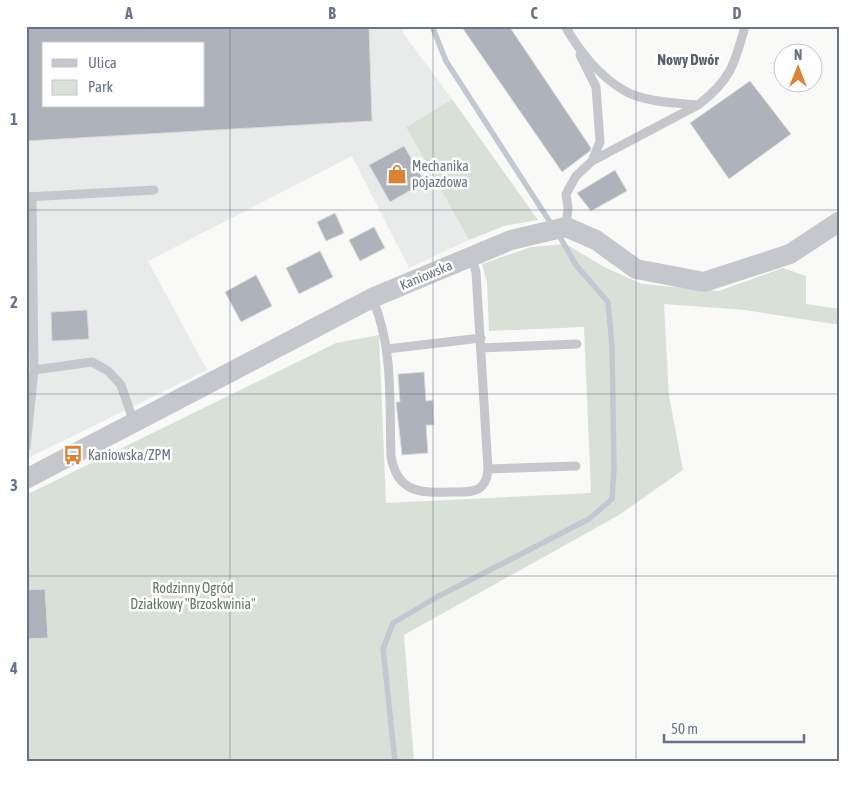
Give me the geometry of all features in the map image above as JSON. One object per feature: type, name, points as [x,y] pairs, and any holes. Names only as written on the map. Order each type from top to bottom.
[{"type":"street","points":[[566,227],[596,240],[636,269],[704,282],[790,254],[840,221]]},
{"type":"street","name":"Kaniowska","points":[[26,479],[372,298],[511,240],[566,227]]},
{"type":"lane","points":[[565,26],[596,87],[600,142],[592,160]]},
{"type":"lane","points":[[566,227],[568,208],[566,194],[576,176],[592,160],[698,105],[718,90],[736,61],[745,26]]},
{"type":"lane","points":[[576,47],[626,92],[662,102],[698,105]]},
{"type":"lane","points":[[26,447],[34,370],[29,197],[154,190]]},
{"type":"lane","points":[[372,298],[379,313],[387,349],[392,456],[398,477],[409,487],[426,493],[476,491],[485,482],[488,469],[476,272],[471,256]]},
{"type":"lane","points":[[387,349],[481,343],[577,344]]},
{"type":"lane","points":[[34,370],[92,362],[108,371],[121,385],[134,423]]},
{"type":"lane","points":[[488,469],[576,466]]},
{"type":"shaded area","points":[[26,26],[403,26],[403,33],[452,99],[406,127],[469,240],[409,268],[352,156],[148,261],[207,370],[26,459]]},
{"type":"green space","points":[[452,99],[538,220],[504,226],[469,240],[406,127]]},
{"type":"green space","name":"Rodzinny Ogród Działkowy \"Brzoskwinia\"","points":[[566,244],[604,267],[642,284],[719,291],[783,268],[806,276],[806,304],[840,309],[840,325],[745,310],[664,304],[669,396],[683,470],[619,515],[404,635],[414,761],[26,761],[26,495],[336,343],[379,335],[386,503],[591,493],[584,327],[489,331],[487,282],[482,264],[531,247]]},
{"type":"building","points":[[26,26],[369,26],[372,121],[26,141]]},
{"type":"building","points":[[461,26],[509,26],[591,148],[590,151],[562,172]]},
{"type":"building","points":[[750,81],[791,134],[729,179],[690,123]]},
{"type":"building","name":"Mechanika pojazdowa","points":[[404,146],[425,182],[390,202],[369,165]]},
{"type":"building","points":[[615,170],[627,191],[591,211],[577,193]]},
{"type":"building","points":[[335,213],[344,233],[326,241],[317,222]]},
{"type":"building","points":[[374,227],[385,248],[360,261],[349,240]]},
{"type":"building","points":[[320,251],[333,277],[299,294],[286,268]]},
{"type":"building","points":[[256,275],[272,306],[241,322],[225,292]]},
{"type":"building","points":[[87,310],[89,339],[52,341],[51,312]]},
{"type":"building","points":[[424,372],[426,401],[433,400],[434,425],[426,425],[428,453],[402,455],[396,402],[400,402],[398,374]]},
{"type":"building","points":[[45,589],[48,638],[26,639],[26,590]]},
{"type":"waterway","points":[[432,26],[446,61],[550,222]]},
{"type":"waterway","points":[[395,761],[383,649],[393,623],[437,597],[589,519],[612,499],[614,468],[612,346],[608,302],[576,265],[561,239]]},
{"type":"place","name":"Mechanika pojazdowa","points":[[397,174]]},
{"type":"place","name":"Kaniowska/ZPM","points":[[73,455]]},
{"type":"district","name":"Nowy Dwór","points":[[688,59]]}]
